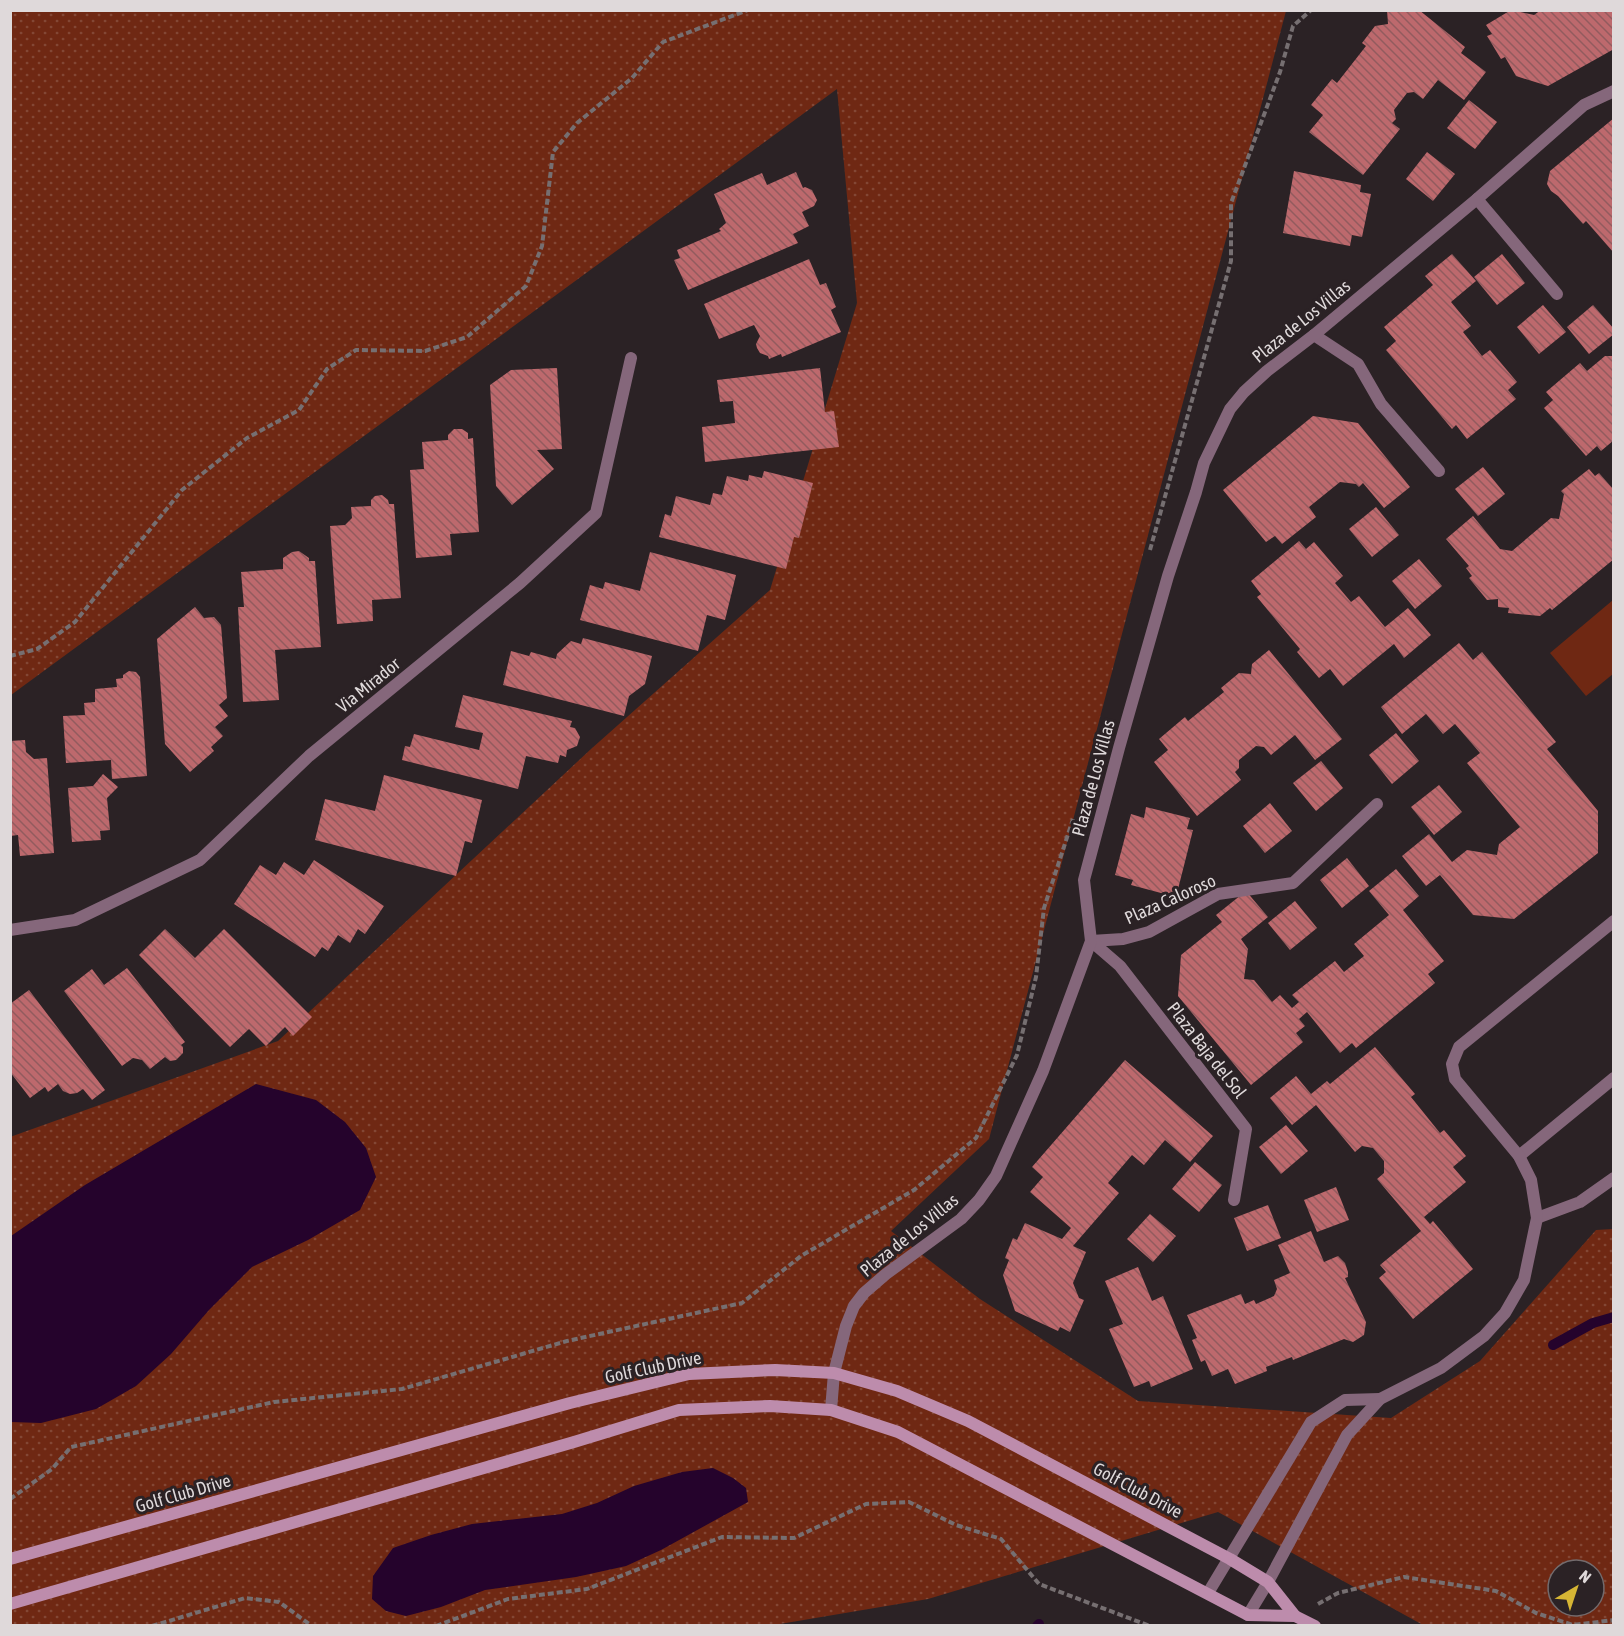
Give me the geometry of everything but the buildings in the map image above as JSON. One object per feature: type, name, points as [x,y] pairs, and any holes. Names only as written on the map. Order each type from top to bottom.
[{"type":"street","name":"Plaza de Los Villas","points":[[831,1410],[834,1373],[846,1326],[854,1306],[864,1293],[886,1274],[961,1219],[996,1176],[1042,1071],[1091,941],[1084,880],[1119,748],[1168,576],[1204,463],[1230,409],[1267,370],[1314,335],[1477,199],[1584,105],[1614,91]]},
{"type":"street","points":[[1477,199],[1557,294]]},
{"type":"street","points":[[1314,335],[1358,364],[1381,404],[1439,471]]},
{"type":"street","name":"Via Mirador","points":[[10,930],[75,920],[200,860],[309,756],[520,583],[596,513],[631,358]]},
{"type":"street","name":"Plaza Caloroso","points":[[1091,941],[1123,939],[1149,932],[1218,894],[1293,883],[1377,804]]},
{"type":"street","points":[[1248,1615],[1347,1435],[1380,1399],[1441,1368],[1484,1336],[1505,1312],[1524,1280],[1537,1218],[1531,1180],[1519,1156],[1455,1079],[1452,1064],[1459,1047],[1614,921]]},
{"type":"street","name":"Plaza Baja del Sol","points":[[1091,941],[1120,966],[1246,1129],[1234,1200]]},
{"type":"street","points":[[1519,1156],[1614,1078]]},
{"type":"street","points":[[1537,1218],[1580,1202],[1614,1178]]},
{"type":"street","name":"Golf Club Drive","points":[[10,1559],[570,1403],[689,1374],[775,1370],[834,1373],[897,1391],[968,1421],[1230,1559],[1268,1582],[1295,1616]]},
{"type":"street","points":[[1208,1593],[1311,1422],[1345,1400],[1380,1399]]},
{"type":"street","name":"Golf Club Drive","points":[[10,1604],[679,1410],[770,1406],[831,1410],[898,1432],[1248,1615],[1295,1616],[1316,1626]]},
{"type":"path","points":[[10,656],[37,649],[75,622],[182,490],[248,438],[299,410],[327,369],[356,350],[425,351],[467,337],[509,301],[526,286],[542,246],[553,152],[577,123],[632,78],[663,42],[748,10]]},
{"type":"path","points":[[1148,556],[1231,261],[1232,203],[1280,72],[1293,26],[1311,10]]},
{"type":"path","points":[[10,1498],[52,1469],[71,1447],[274,1402],[402,1389],[567,1341],[742,1303],[801,1256],[914,1190],[976,1138],[1017,1055],[1036,976],[1044,908],[1075,813]]},
{"type":"path","points":[[436,1626],[508,1599],[587,1589],[722,1537],[794,1538],[866,1504],[909,1502],[956,1525],[1001,1539],[1039,1584],[1150,1626]]},
{"type":"path","points":[[1295,1616],[1338,1593],[1404,1577],[1496,1591],[1536,1612],[1573,1625],[1614,1620]]},
{"type":"path","points":[[152,1626],[245,1598],[279,1602],[312,1626]]},
{"type":"shaded area","points":[[11,11],[1286,11],[989,1139],[891,1231],[980,1299],[1138,1401],[1391,1418],[1480,1361],[1596,1230],[1613,1229],[1613,1625],[1423,1625],[1218,1512],[928,1599],[774,1625],[11,1625],[10,1137],[278,1041],[591,749],[770,590],[857,303],[837,89],[11,695]]},
{"type":"shaded area","points":[[1613,600],[1613,674],[1586,696],[1550,653]]},
{"type":"shaded area","points":[[256,1084],[316,1100],[345,1122],[366,1148],[376,1177],[360,1210],[308,1240],[252,1267],[209,1310],[171,1354],[136,1386],[96,1409],[41,1423],[11,1422],[11,1236],[85,1185]]},
{"type":"shaded area","points":[[713,1468],[733,1478],[746,1488],[748,1502],[661,1550],[626,1566],[576,1577],[485,1590],[441,1607],[406,1616],[386,1611],[372,1599],[373,1576],[393,1548],[472,1524],[562,1514],[597,1503],[634,1486],[682,1472]]},
{"type":"waterway","points":[[1553,1345],[1593,1323],[1614,1317]]}]
